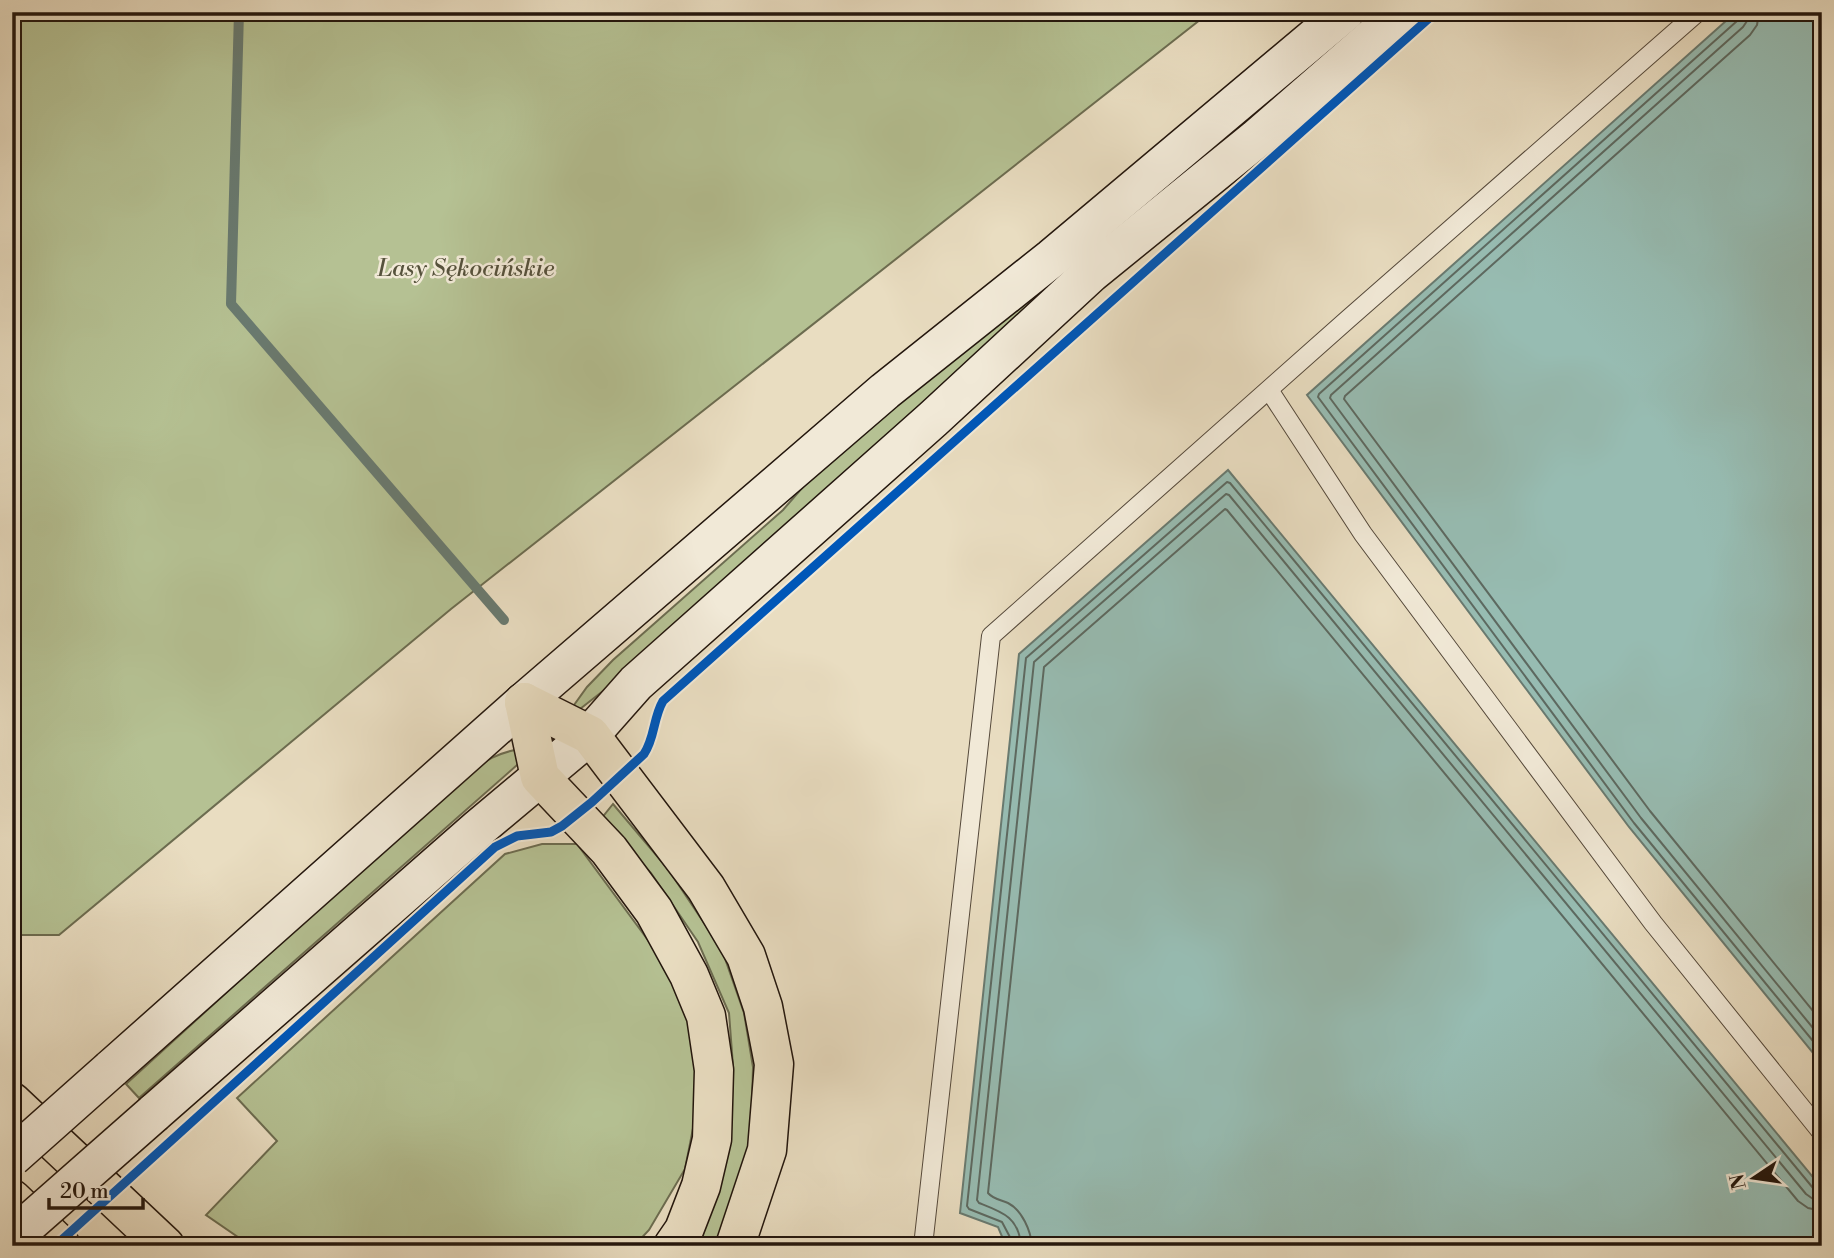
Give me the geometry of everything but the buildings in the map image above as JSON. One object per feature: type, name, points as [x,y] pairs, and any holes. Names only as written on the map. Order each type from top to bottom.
[{"type":"highway","points":[[524,702],[590,735],[706,888],[746,956],[763,1007],[774,1064],[767,1150],[735,1246]]},
{"type":"highway","points":[[524,702],[540,776],[609,850],[654,911],[689,975],[706,1016],[714,1070],[712,1139],[701,1186],[684,1230],[673,1246]]},
{"type":"highway","points":[[12,1102],[164,1246]]},
{"type":"highway","points":[[12,1199],[61,1246]]},
{"type":"highway","points":[[131,1214],[177,1246]]},
{"type":"main road","points":[[12,1157],[524,702],[885,391],[1052,258],[1345,12]]},
{"type":"main road","points":[[12,1238],[590,735],[636,683],[933,419],[1091,273],[1256,139],[1402,12]]},
{"type":"lane","points":[[923,1246],[991,636],[1698,12]]},
{"type":"lane","points":[[1269,390],[1363,534],[1653,923],[1822,1133]]},
{"type":"green space","name":"Lasy Sękocińskie","points":[[12,12],[1210,12],[451,609],[59,935],[12,935]]},
{"type":"green space","points":[[1062,271],[1066,273],[603,691],[571,716],[569,712],[587,687],[613,660],[783,510],[829,457]]},
{"type":"green space","points":[[526,748],[525,758],[139,1098],[126,1084],[461,779],[491,758]]},
{"type":"green space","points":[[613,804],[668,869],[722,950],[744,1013],[753,1067],[751,1138],[719,1246],[685,1246],[731,1131],[733,1066],[729,1013],[698,942],[651,873],[601,819]]},
{"type":"green space","points":[[542,844],[577,844],[670,970],[691,1029],[698,1103],[685,1169],[649,1230],[634,1246],[251,1246],[206,1215],[277,1141],[237,1098],[505,854]]},
{"type":"water","points":[[1736,12],[1822,12],[1822,1064],[1629,827],[1307,395]]},
{"type":"water","points":[[1228,470],[1822,1188],[1822,1246],[1006,1246],[998,1227],[960,1213],[1019,654]]},
{"type":"waterway","points":[[239,12],[231,304],[504,620]]},
{"type":"cycle path","points":[[55,1246],[495,847],[517,836],[551,832],[592,802],[644,754],[663,701],[1436,12]]}]
